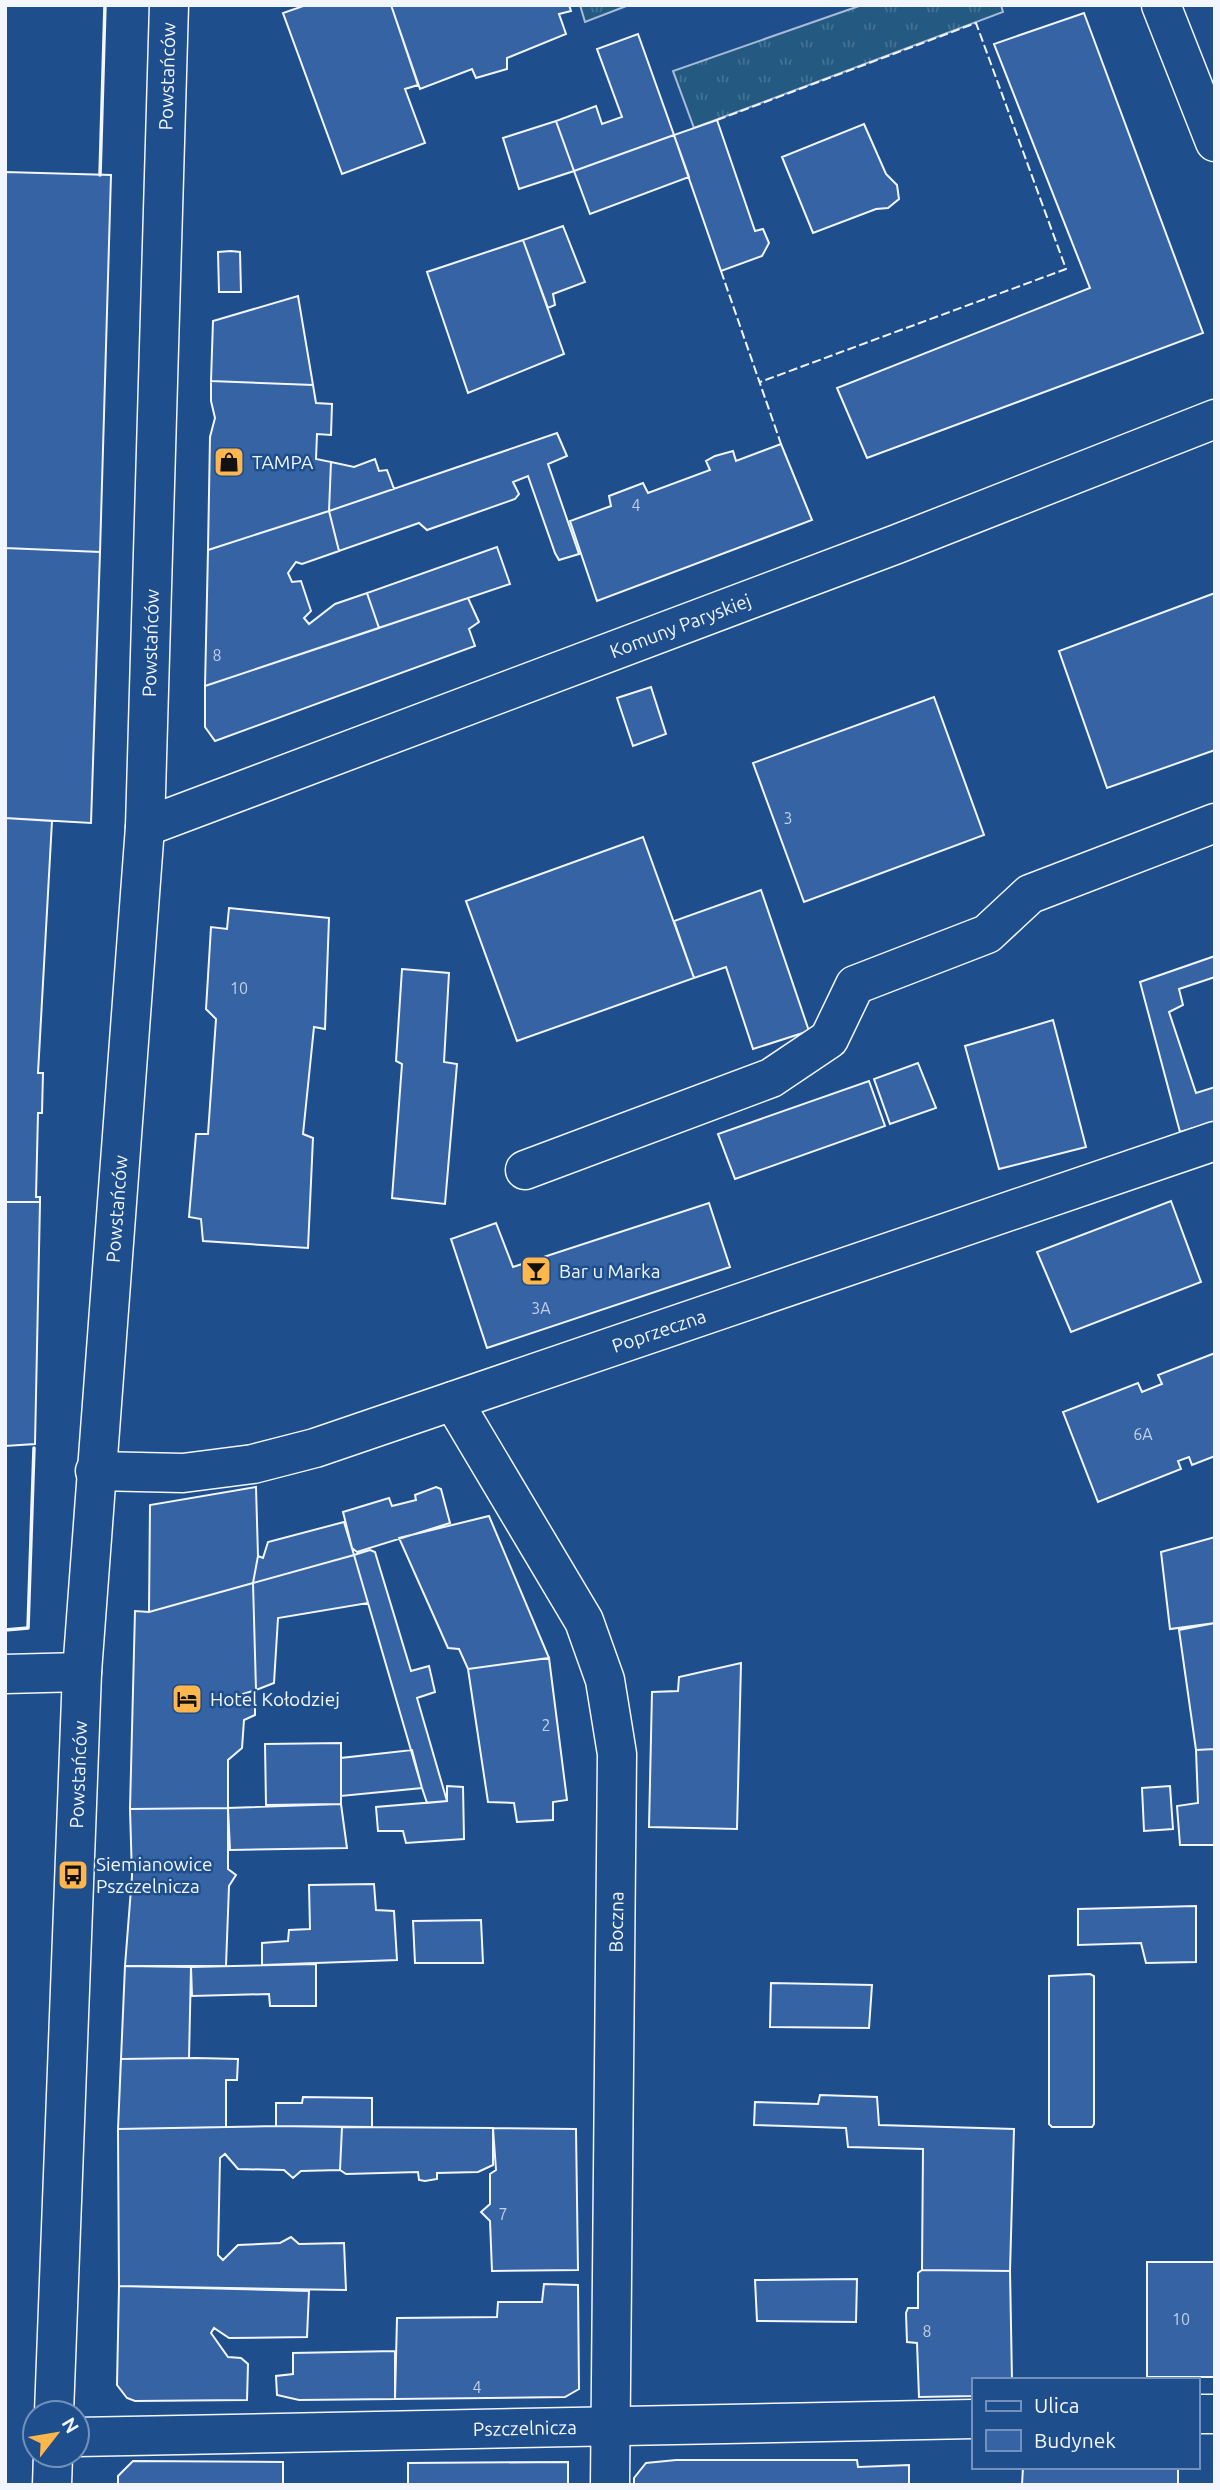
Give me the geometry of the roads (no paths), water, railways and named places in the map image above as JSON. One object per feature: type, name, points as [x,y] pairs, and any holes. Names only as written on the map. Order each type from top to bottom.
[{"type":"street","name":"Powstańców","points":[[55,2399],[82,1672],[145,827],[169,5]]},
{"type":"street","points":[[1161,5],[1215,142]]},
{"type":"street","name":"Komuny Paryskiej","points":[[145,827],[897,544],[1215,419]]},
{"type":"street","points":[[525,1170],[771,1078],[829,1039],[855,985],[987,934],[1030,894],[1215,823]]},
{"type":"street","name":"Poprzeczna","points":[[95,1471],[183,1473],[253,1464],[315,1448],[1215,1141]]},
{"type":"street","name":"Boczna","points":[[453,1401],[584,1621],[605,1680],[615,1742],[610,2485]]},
{"type":"street","points":[[5,1674],[82,1672]]},
{"type":"street","name":"Pszczelnicza","points":[[91,2437],[972,2419]]},
{"type":"place","name":"TAMPA","points":[[229,462]]},
{"type":"place","name":"Bar u Marka","points":[[536,1271]]},
{"type":"place","name":"Hotel Kołodziej","points":[[187,1699]]},
{"type":"place","name":"Siemianowice Pszczelnicza","points":[[73,1875]]}]
